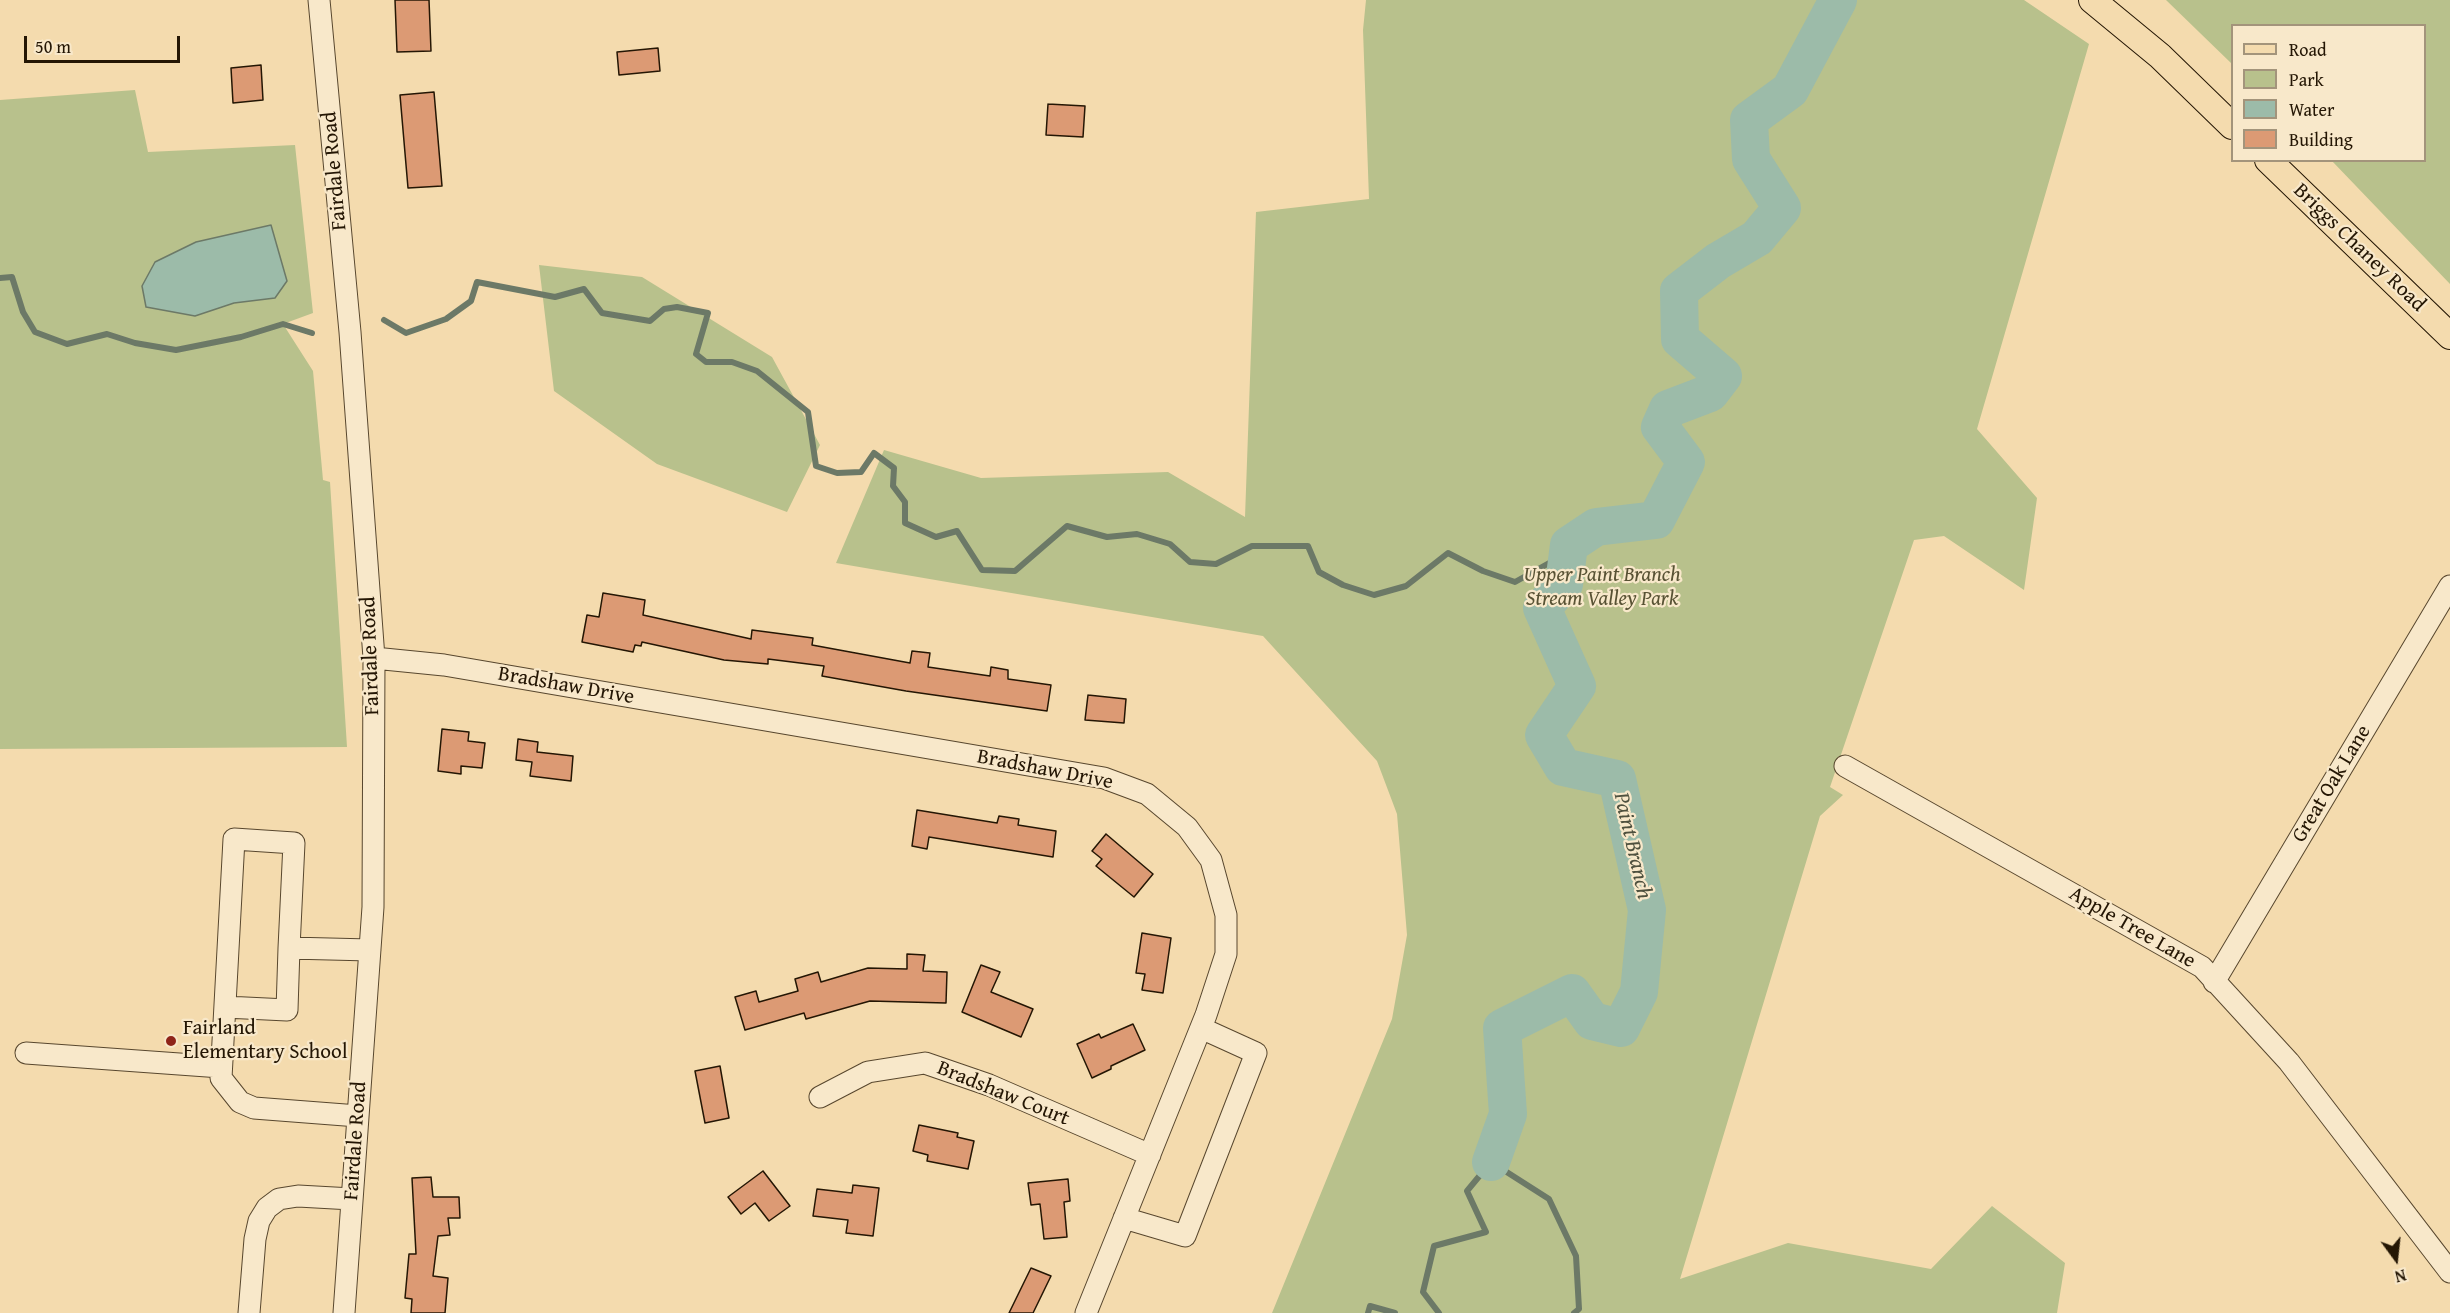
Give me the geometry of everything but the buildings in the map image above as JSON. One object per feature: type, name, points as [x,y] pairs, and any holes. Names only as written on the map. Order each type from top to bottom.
[{"type":"main road","points":[[2092,0],[2160,56],[2231,125]]},
{"type":"main road","name":"Briggs Chaney Road","points":[[2270,162],[2450,336]]},
{"type":"street","name":"Fairdale Road","points":[[319,0],[350,332],[374,658],[373,907],[344,1313]]},
{"type":"street","name":"Great Oak Lane","points":[[2214,982],[2450,585]]},
{"type":"street","name":"Bradshaw Drive","points":[[374,658],[444,665],[1104,778],[1147,794],[1187,826],[1211,860],[1226,915],[1226,954],[1201,1028],[1086,1313]]},
{"type":"street","name":"Apple Tree Lane","points":[[1845,766],[2202,967],[2289,1062],[2450,1272]]},
{"type":"street","points":[[225,1007],[286,1010],[294,843],[234,840],[221,1078],[240,1102],[254,1108],[358,1116]]},
{"type":"street","points":[[290,948],[370,950]]},
{"type":"street","points":[[1124,1218],[1185,1236],[1256,1053],[1201,1028]]},
{"type":"street","points":[[26,1053],[221,1067]]},
{"type":"street","name":"Bradshaw Court","points":[[820,1097],[868,1072],[926,1064],[989,1085],[1150,1155]]},
{"type":"street","points":[[249,1313],[255,1239],[259,1221],[267,1208],[279,1199],[298,1196],[352,1199]]},
{"type":"green space","name":"Upper Paint Branch Stream Valley Park","points":[[1366,0],[2024,0],[2089,44],[1977,429],[2037,498],[2024,590],[1944,536],[1914,540],[1830,787],[1843,795],[1820,816],[1680,1279],[1788,1243],[1931,1269],[1992,1206],[2065,1263],[2057,1313],[1272,1313],[1392,1019],[1407,935],[1397,814],[1377,761],[1263,636],[836,563],[884,450],[981,478],[1168,472],[1245,517],[1256,212],[1369,199],[1363,30]]},
{"type":"green space","points":[[2166,0],[2450,0],[2450,284],[2333,162],[2426,162],[2426,24],[2231,24],[2231,63]]},
{"type":"green space","points":[[135,90],[148,152],[295,145],[313,313],[283,324],[313,371],[323,480],[330,482],[347,747],[0,749],[0,100]]},
{"type":"green space","points":[[539,265],[642,277],[772,357],[820,445],[787,512],[657,464],[554,391]]},
{"type":"water","points":[[271,225],[287,281],[275,298],[234,303],[195,316],[146,307],[142,286],[155,262],[196,242]]},
{"type":"waterway","name":"Paint Branch","points":[[1491,1162],[1508,1114],[1502,1028],[1572,993],[1592,1021],[1621,1028],[1639,992],[1647,910],[1617,779],[1563,767],[1544,735],[1577,686],[1542,608],[1564,584],[1569,545],[1596,527],[1656,520],[1686,462],[1660,427],[1668,409],[1710,393],[1723,376],[1680,339],[1679,291],[1718,261],[1757,238],[1782,208],[1751,159],[1749,120],[1790,90],[1838,0]]},
{"type":"waterway","points":[[0,278],[12,277],[23,312],[35,332],[67,344],[107,334],[135,343],[176,350],[241,337],[283,324],[312,333]]},
{"type":"waterway","points":[[384,320],[406,333],[446,319],[471,301],[477,282],[555,297],[584,289],[602,313],[650,321],[664,309],[677,307],[708,313],[696,354],[706,362],[732,362],[757,371],[808,412],[816,466],[837,473],[861,472],[874,453],[894,468],[893,486],[905,502],[905,523],[936,537],[957,531],[982,570],[1015,571],[1067,526],[1107,537],[1137,534],[1170,544],[1190,562],[1216,564],[1252,546],[1308,546],[1319,572],[1343,585],[1374,595],[1406,586],[1448,553],[1483,571],[1515,582],[1551,562],[1569,545]]},
{"type":"waterway","points":[[1439,1313],[1423,1292],[1434,1246],[1486,1232],[1467,1191],[1491,1162],[1549,1199],[1576,1256],[1579,1309],[1574,1313]]},
{"type":"waterway","points":[[1368,1313],[1370,1306],[1395,1313]]},
{"type":"place","name":"Fairland Elementary School","points":[[171,1041]]}]
